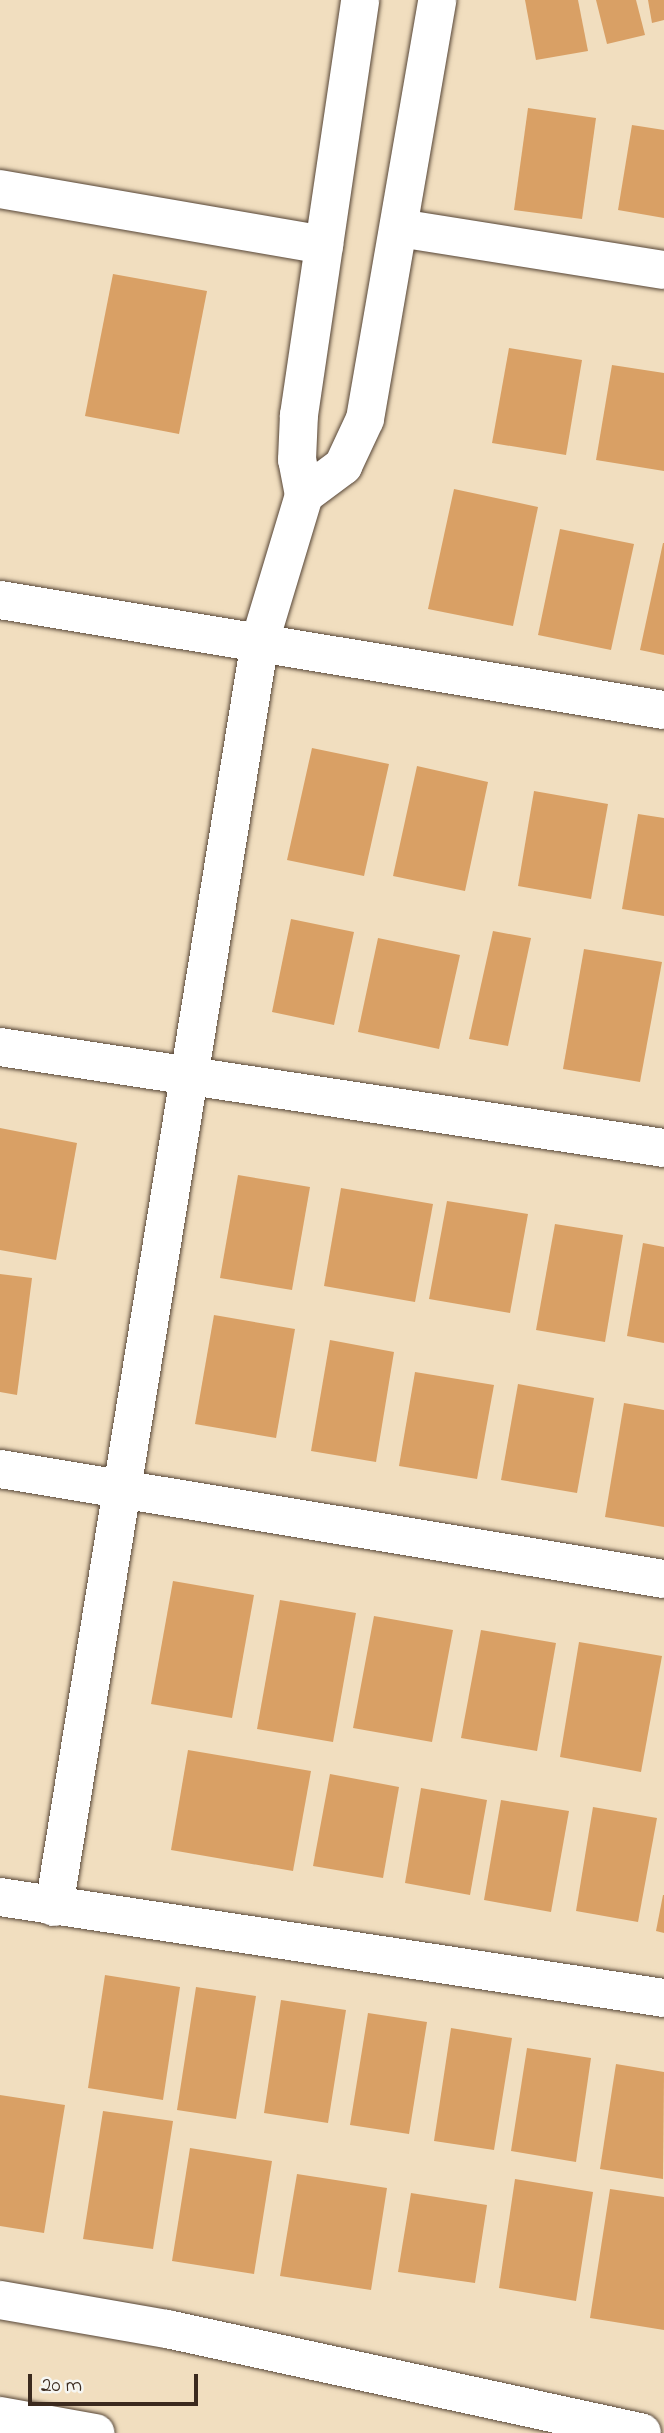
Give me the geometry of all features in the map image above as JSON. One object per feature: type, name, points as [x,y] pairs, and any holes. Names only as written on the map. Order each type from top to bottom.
[{"type":"street","points":[[54,1907],[124,1490],[260,641],[304,495],[297,460],[299,415],[360,0]]},
{"type":"street","points":[[304,495],[343,466],[365,419],[437,0]]},
{"type":"street","points":[[0,189],[324,244]]},
{"type":"street","points":[[399,228],[664,270]]},
{"type":"street","points":[[0,600],[664,710]]},
{"type":"street","points":[[0,1047],[664,1148]]},
{"type":"street","points":[[0,1469],[664,1579]]},
{"type":"street","points":[[0,1896],[54,1907],[664,1998]]},
{"type":"street","points":[[0,2300],[167,2329],[642,2433]]},
{"type":"street","points":[[0,2416],[95,2433]]},
{"type":"building","points":[[525,0],[578,0],[588,51],[536,60]]},
{"type":"building","points":[[596,0],[636,0],[645,35],[607,44]]},
{"type":"building","points":[[648,0],[664,0],[664,20],[652,23]]},
{"type":"building","points":[[528,108],[596,118],[582,219],[514,210]]},
{"type":"building","points":[[632,125],[664,130],[664,218],[618,210]]},
{"type":"building","points":[[113,274],[207,291],[179,434],[85,416]]},
{"type":"building","points":[[509,348],[582,360],[566,455],[492,443]]},
{"type":"building","points":[[612,365],[664,373],[664,471],[596,460]]},
{"type":"building","points":[[454,489],[538,507],[513,626],[428,609]]},
{"type":"building","points":[[560,529],[634,544],[611,650],[538,635]]},
{"type":"building","points":[[664,543],[664,655],[640,650]]},
{"type":"building","points":[[312,748],[389,764],[364,876],[287,860]]},
{"type":"building","points":[[417,766],[488,782],[465,891],[393,876]]},
{"type":"building","points":[[534,791],[608,804],[591,899],[518,886]]},
{"type":"building","points":[[638,814],[664,818],[664,916],[622,909]]},
{"type":"building","points":[[291,919],[354,932],[334,1025],[272,1012]]},
{"type":"building","points":[[493,931],[531,938],[508,1046],[469,1039]]},
{"type":"building","points":[[378,938],[460,955],[439,1049],[358,1032]]},
{"type":"building","points":[[584,949],[662,962],[640,1082],[563,1069]]},
{"type":"building","points":[[0,1128],[77,1143],[56,1260],[0,1250]]},
{"type":"building","points":[[238,1175],[310,1187],[292,1290],[220,1278]]},
{"type":"building","points":[[341,1188],[433,1204],[415,1302],[324,1286]]},
{"type":"building","points":[[447,1201],[528,1214],[510,1313],[429,1299]]},
{"type":"building","points":[[555,1224],[623,1235],[605,1342],[536,1330]]},
{"type":"building","points":[[643,1243],[664,1247],[664,1343],[627,1336]]},
{"type":"building","points":[[0,1274],[32,1278],[17,1395],[0,1392]]},
{"type":"building","points":[[214,1315],[295,1329],[276,1438],[195,1424]]},
{"type":"building","points":[[330,1340],[394,1352],[376,1462],[311,1451]]},
{"type":"building","points":[[415,1372],[494,1385],[477,1479],[399,1466]]},
{"type":"building","points":[[518,1384],[594,1398],[577,1493],[501,1480]]},
{"type":"building","points":[[624,1403],[664,1410],[664,1527],[605,1517]]},
{"type":"building","points":[[173,1581],[254,1595],[232,1718],[151,1704]]},
{"type":"building","points":[[280,1600],[356,1613],[333,1742],[257,1729]]},
{"type":"building","points":[[374,1616],[453,1630],[432,1742],[353,1728]]},
{"type":"building","points":[[481,1630],[556,1643],[537,1751],[461,1738]]},
{"type":"building","points":[[579,1642],[662,1656],[641,1772],[560,1757]]},
{"type":"building","points":[[188,1750],[311,1771],[293,1871],[171,1850]]},
{"type":"building","points":[[330,1774],[399,1787],[383,1878],[313,1866]]},
{"type":"building","points":[[421,1788],[487,1800],[470,1895],[405,1883]]},
{"type":"building","points":[[501,1800],[569,1811],[551,1912],[484,1900]]},
{"type":"building","points":[[593,1807],[657,1818],[638,1922],[576,1911]]},
{"type":"building","points":[[664,1895],[664,1933],[656,1931]]},
{"type":"building","points":[[105,1975],[180,1987],[163,2100],[88,2088]]},
{"type":"building","points":[[196,1987],[256,1996],[236,2119],[177,2110]]},
{"type":"building","points":[[281,2000],[346,2010],[328,2123],[264,2113]]},
{"type":"building","points":[[368,2013],[427,2022],[409,2134],[350,2125]]},
{"type":"building","points":[[451,2028],[512,2038],[494,2150],[434,2141]]},
{"type":"building","points":[[527,2048],[591,2058],[576,2162],[511,2151]]},
{"type":"building","points":[[616,2064],[664,2072],[663,2179],[600,2169]]},
{"type":"building","points":[[0,2095],[65,2105],[44,2233],[0,2226]]},
{"type":"building","points":[[103,2111],[173,2121],[153,2249],[83,2239]]},
{"type":"building","points":[[190,2148],[272,2161],[254,2274],[172,2261]]},
{"type":"building","points":[[297,2174],[387,2188],[371,2290],[280,2276]]},
{"type":"building","points":[[515,2179],[593,2192],[576,2301],[499,2288]]},
{"type":"building","points":[[610,2189],[664,2197],[664,2330],[590,2318]]},
{"type":"building","points":[[411,2193],[487,2205],[475,2283],[398,2272]]}]
